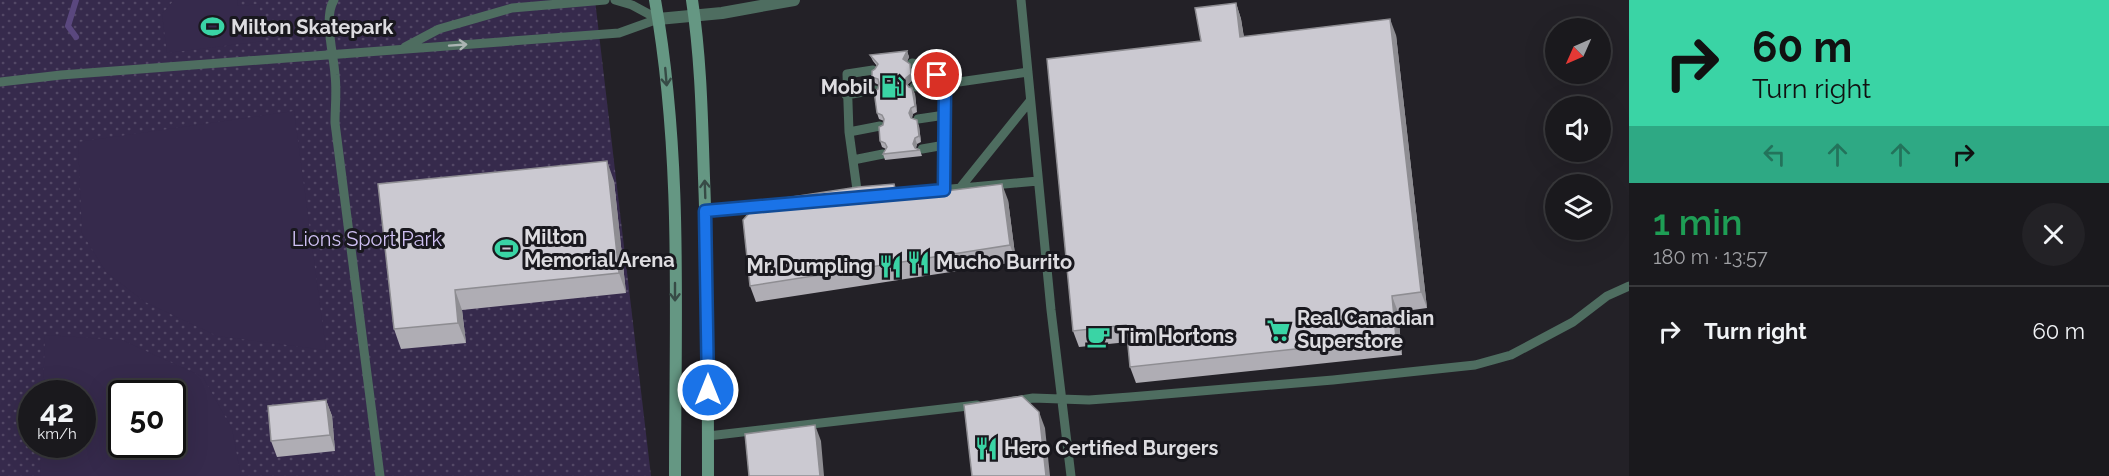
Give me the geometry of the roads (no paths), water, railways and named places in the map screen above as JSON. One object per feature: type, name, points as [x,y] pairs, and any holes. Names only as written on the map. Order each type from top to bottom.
[{"type":"main road","points":[[655,0],[665,64],[675,197],[675,476]]},
{"type":"main road","points":[[692,0],[700,61],[709,343],[708,476]]},
{"type":"street","points":[[658,19],[694,16],[794,0]]},
{"type":"lane","points":[[334,0],[331,4],[330,28],[336,78],[335,123],[380,476]]},
{"type":"lane","points":[[400,50],[439,29],[512,8],[605,0]]},
{"type":"lane","points":[[615,0],[632,5],[658,19]]},
{"type":"lane","points":[[1021,0],[1038,181],[1071,476]]},
{"type":"lane","points":[[0,82],[61,75],[619,33],[658,19]]},
{"type":"lane","points":[[912,63],[928,66],[945,84],[944,190]]},
{"type":"lane","points":[[858,197],[849,132],[847,74],[873,70]]},
{"type":"lane","points":[[914,87],[1028,72]]},
{"type":"lane","points":[[846,94],[875,90]]},
{"type":"lane","points":[[960,188],[1030,100]]},
{"type":"lane","points":[[918,119],[945,115]]},
{"type":"lane","points":[[849,132],[880,126]]},
{"type":"lane","points":[[922,149],[945,145]]},
{"type":"lane","points":[[853,160],[883,154]]},
{"type":"lane","points":[[880,195],[1038,181]]},
{"type":"lane","points":[[847,198],[869,196]]},
{"type":"lane","points":[[705,211],[780,204]]},
{"type":"lane","points":[[1002,402],[1033,398],[1089,400],[1179,393],[1475,365],[1511,355],[1573,322],[1607,296],[1629,286]]},
{"type":"lane","points":[[708,436],[991,403]]},
{"type":"waterway","points":[[76,0],[68,26],[76,37]]},
{"type":"place","name":"Milton Skatepark","points":[[213,27]]},
{"type":"place","name":"Mobil","points":[[892,87]]},
{"type":"place","name":"Milton Memorial Arena","points":[[506,248]]},
{"type":"place","name":"Mucho Burrito","points":[[918,262]]},
{"type":"place","name":"Mr. Dumpling","points":[[891,266]]},
{"type":"place","name":"Real Canadian Superstore","points":[[1279,330]]},
{"type":"place","name":"Tim Hortons","points":[[1099,336]]},
{"type":"place","name":"Hero Certified Burgers","points":[[986,448]]},
{"type":"park label","name":"Lions Sport Park","points":[[367,239]]}]
